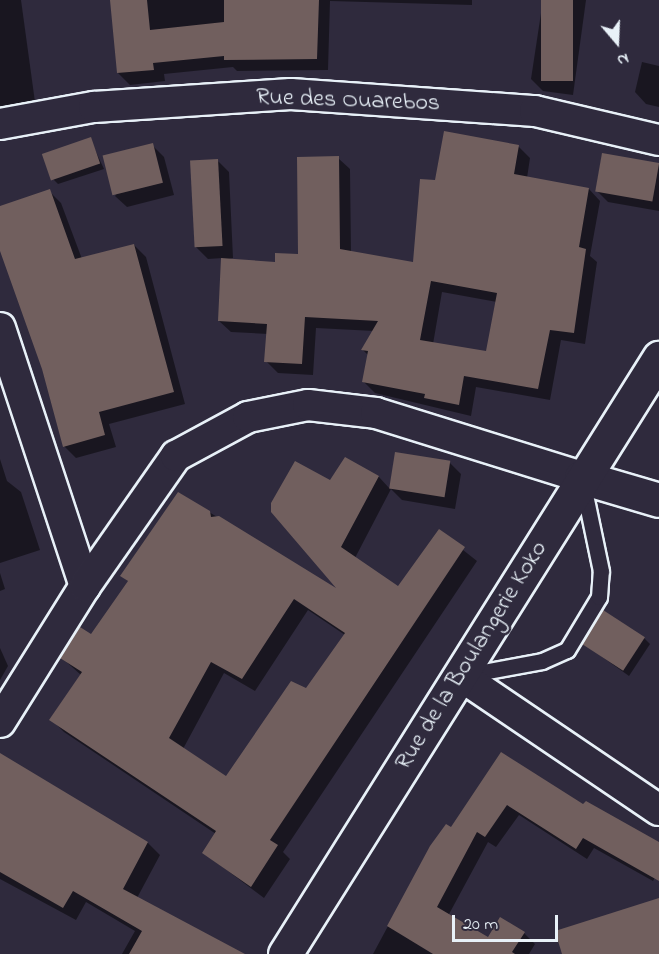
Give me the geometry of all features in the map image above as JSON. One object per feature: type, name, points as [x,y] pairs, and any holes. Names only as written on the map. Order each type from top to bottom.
[{"type":"street","name":"Rue des Ouarebos","points":[[0,124],[94,107],[291,94],[535,111],[659,140]]},
{"type":"street","points":[[0,328],[85,586]]},
{"type":"street","name":"Rue de la Boulangerie Koko","points":[[285,954],[461,676],[581,477],[659,357]]},
{"type":"street","points":[[0,722],[85,586],[176,456],[248,417],[308,405],[376,413],[659,500]]},
{"type":"street","points":[[461,676],[659,810]]},
{"type":"lane","points":[[461,676],[542,661],[567,650],[573,641],[599,597],[600,579],[581,477]]},
{"type":"building","points":[[110,0],[147,0],[150,30],[224,22],[224,0],[319,0],[317,59],[224,60],[224,56],[153,63],[154,70],[117,73]]},
{"type":"building","points":[[541,0],[573,0],[573,81],[541,81]]},
{"type":"building","points":[[444,131],[519,145],[514,174],[589,188],[579,247],[586,249],[574,333],[550,330],[538,389],[464,376],[459,405],[424,398],[425,394],[362,382],[368,351],[361,350],[378,321],[305,317],[302,364],[264,362],[267,324],[218,321],[221,258],[275,262],[275,253],[298,254],[297,157],[339,156],[340,249],[413,262],[420,179],[435,180]],"holes":[[[431,281],[497,293],[486,351],[420,340]]]},
{"type":"building","points":[[91,137],[100,163],[51,180],[42,154]]},
{"type":"building","points":[[153,143],[163,183],[112,195],[103,156]]},
{"type":"building","points":[[602,153],[659,163],[652,201],[595,191]]},
{"type":"building","points":[[218,159],[223,246],[195,247],[190,160]]},
{"type":"building","points":[[50,189],[75,259],[134,244],[174,392],[99,412],[105,435],[63,447],[42,369],[0,251],[0,206]]},
{"type":"building","points":[[395,452],[450,461],[445,497],[389,489]]},
{"type":"building","points":[[345,457],[379,476],[341,547],[398,586],[439,529],[465,547],[270,840],[278,845],[251,887],[202,853],[216,831],[49,720],[82,672],[60,658],[80,627],[91,634],[128,581],[120,576],[178,492],[210,511],[211,517],[219,516],[336,588],[271,512],[271,503],[295,461],[330,480]],"holes":[[[294,599],[345,633],[306,688],[291,681],[226,776],[169,738],[211,662],[242,679]]]},
{"type":"building","points":[[603,610],[645,637],[623,671],[581,644]]},
{"type":"building","points":[[501,752],[583,804],[586,801],[659,842],[659,881],[583,838],[576,849],[507,805],[485,837],[477,832],[437,907],[488,937],[500,917],[525,932],[512,952],[515,954],[433,954],[387,926],[430,846],[446,824],[451,827]]},
{"type":"building","points":[[0,753],[148,842],[123,889],[245,954],[129,954],[142,931],[73,891],[63,908],[0,872]]},
{"type":"building","points":[[659,898],[659,954],[562,954],[555,931]]}]
